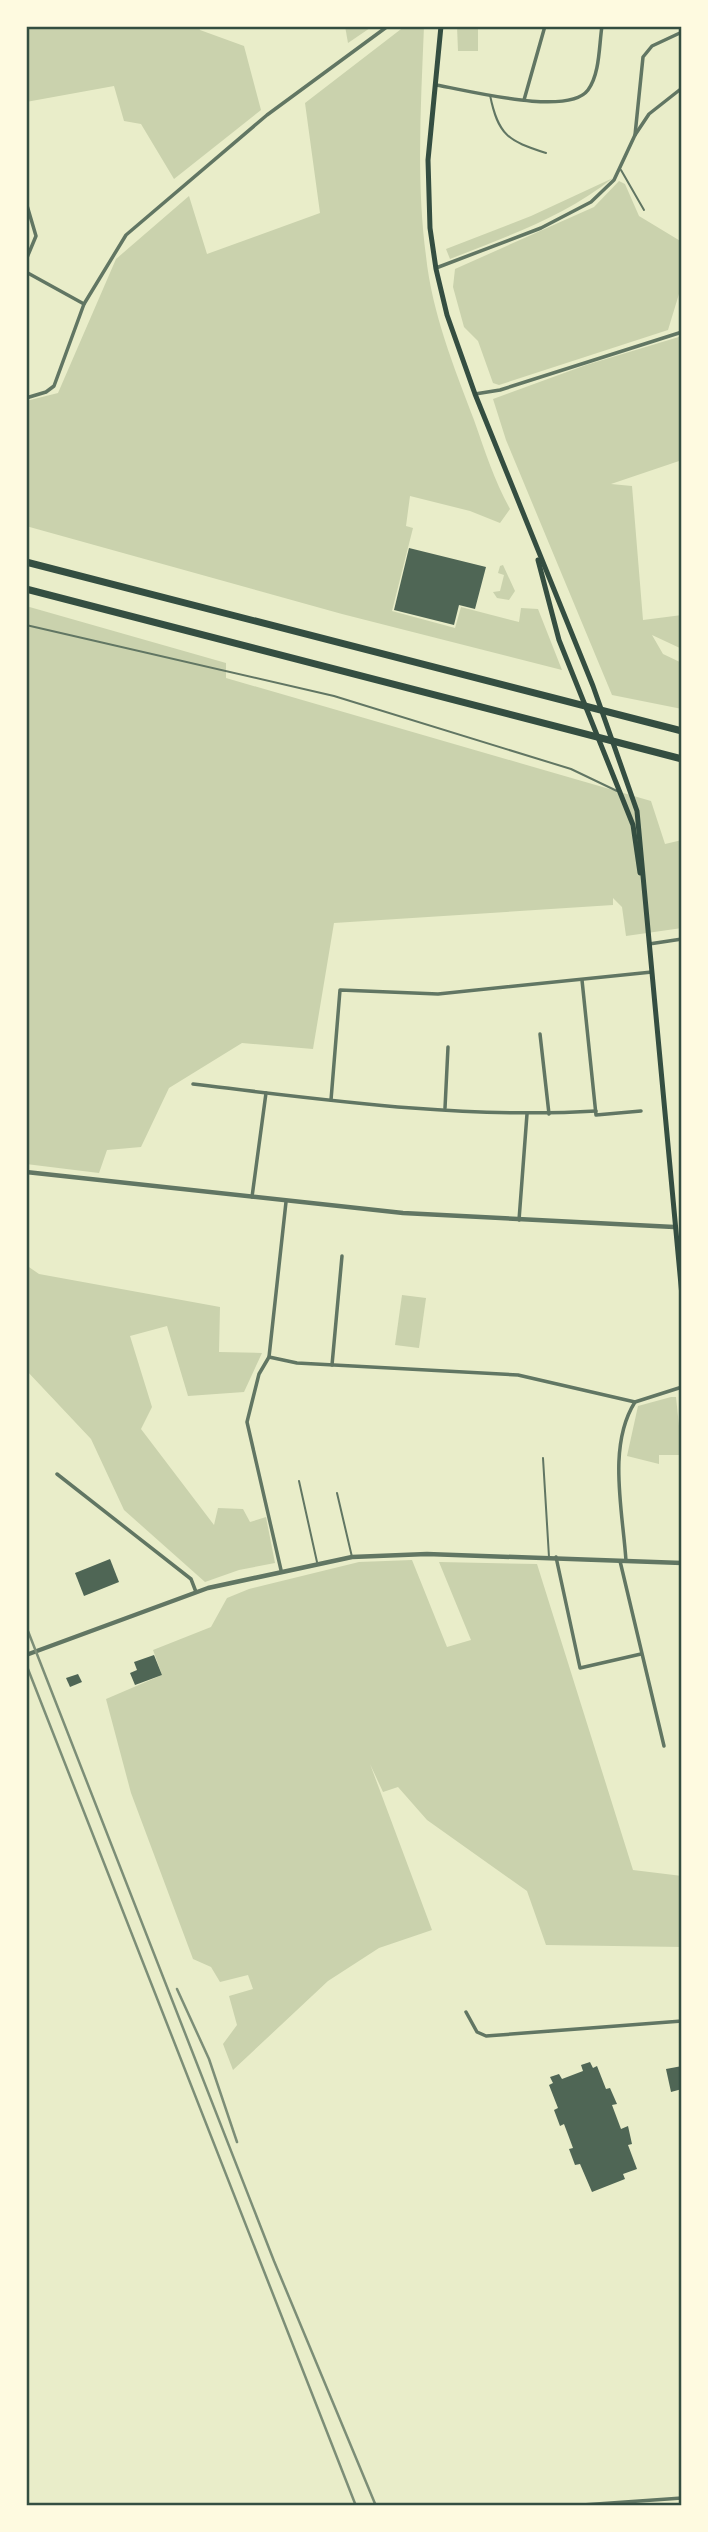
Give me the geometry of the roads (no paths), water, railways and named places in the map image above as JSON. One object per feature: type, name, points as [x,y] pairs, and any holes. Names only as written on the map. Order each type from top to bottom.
[{"type":"highway","points":[[26,562],[682,731]]},
{"type":"highway","points":[[26,589],[682,759]]},
{"type":"main road","points":[[440,26],[428,160],[430,228],[436,268],[447,314],[475,394],[621,763],[637,811],[682,1296]]},
{"type":"main road","points":[[532,537],[559,640],[633,825],[640,856]]},
{"type":"street","points":[[26,398],[46,393],[54,386],[84,304],[126,235],[267,115],[388,26]]},
{"type":"street","points":[[524,100],[545,26]]},
{"type":"street","points":[[434,85],[524,100],[576,100],[587,91],[594,79],[602,26]]},
{"type":"street","points":[[635,135],[643,57],[652,47],[682,32]]},
{"type":"street","points":[[436,268],[541,228],[591,202],[621,170],[635,135],[649,114],[682,88]]},
{"type":"street","points":[[26,202],[36,236],[26,260]]},
{"type":"street","points":[[26,272],[84,304]]},
{"type":"street","points":[[475,394],[500,390],[682,332]]},
{"type":"street","points":[[649,944],[682,939]]},
{"type":"street","points":[[331,1100],[340,990],[438,994],[652,972]]},
{"type":"street","points":[[582,980],[596,1113]]},
{"type":"street","points":[[540,1034],[549,1114]]},
{"type":"street","points":[[445,1108],[447,1047]]},
{"type":"street","points":[[193,1084],[331,1100],[527,1114],[640,1111]]},
{"type":"street","points":[[252,1197],[266,1093]]},
{"type":"street","points":[[519,1220],[527,1114]]},
{"type":"street","points":[[26,1172],[286,1202],[519,1220],[682,1228]]},
{"type":"street","points":[[281,1570],[247,1422],[259,1374],[269,1357],[286,1202]]},
{"type":"street","points":[[332,1365],[342,1256]]},
{"type":"street","points":[[269,1357],[332,1365],[518,1375],[635,1402],[682,1387]]},
{"type":"street","points":[[635,1402],[628,1413],[619,1456],[623,1561],[641,1654],[664,1746]]},
{"type":"street","points":[[57,1474],[191,1579],[196,1592]]},
{"type":"street","points":[[26,1655],[196,1592],[281,1570],[352,1557],[386,1553],[682,1563]]},
{"type":"street","points":[[552,1557],[580,1668],[641,1654]]},
{"type":"street","points":[[466,2012],[477,2032],[486,2036],[682,2021]]},
{"type":"street","points":[[568,2506],[682,2498]]},
{"type":"lane","points":[[490,94],[500,131],[520,145],[546,153]]},
{"type":"lane","points":[[621,170],[644,210]]},
{"type":"lane","points":[[26,625],[334,696],[570,769],[620,793]]},
{"type":"lane","points":[[543,1458],[552,1557]]},
{"type":"lane","points":[[299,1481],[317,1563]]},
{"type":"lane","points":[[337,1493],[352,1557]]},
{"type":"railway","points":[[26,1626],[274,2261],[376,2506]]},
{"type":"railway","points":[[26,1664],[356,2506]]},
{"type":"railway","points":[[177,1989],[209,2059],[237,2142]]}]
